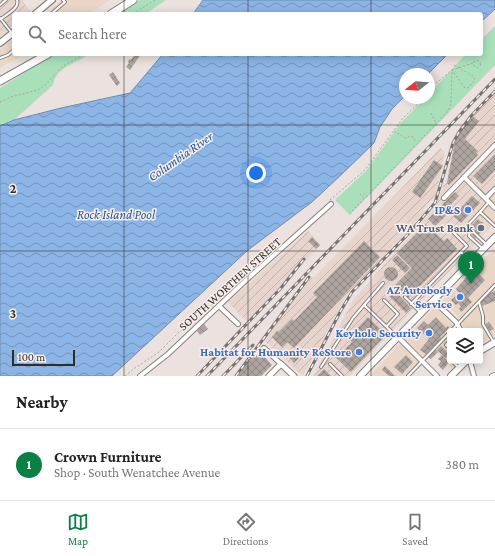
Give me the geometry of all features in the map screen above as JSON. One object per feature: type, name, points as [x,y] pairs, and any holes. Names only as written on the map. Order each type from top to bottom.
[{"type":"highway","points":[[114,12],[133,0]]},
{"type":"highway","points":[[0,81],[44,56]]},
{"type":"main road","points":[[38,12],[52,0]]},
{"type":"main road","points":[[0,43],[12,33]]},
{"type":"main road","points":[[360,376],[495,237]]},
{"type":"main road","points":[[483,349],[494,342]]},
{"type":"main road","points":[[451,376],[463,364]]},
{"type":"street","points":[[444,198],[495,145]]},
{"type":"street","points":[[464,177],[495,208]]},
{"type":"street","points":[[487,200],[495,189]]},
{"type":"street","name":"SOUTH WORTHEN STREET","points":[[140,376],[168,354],[330,202]]},
{"type":"street","points":[[434,301],[458,324],[460,328]]},
{"type":"street","points":[[219,306],[238,324]]},
{"type":"street","points":[[398,337],[437,376]]},
{"type":"street","points":[[264,348],[294,376]]},
{"type":"street","points":[[269,376],[281,364]]},
{"type":"street","points":[[471,364],[474,376]]},
{"type":"lane","points":[[0,5],[6,0]]},
{"type":"lane","points":[[12,31],[0,19],[17,7],[17,0]]},
{"type":"lane","points":[[53,12],[65,2],[63,0]]},
{"type":"lane","points":[[0,58],[12,52]]},
{"type":"lane","points":[[485,247],[467,226],[480,212],[487,200]]},
{"type":"lane","points":[[480,212],[495,226]]},
{"type":"lane","points":[[470,229],[469,236],[485,247]]},
{"type":"lane","points":[[411,304],[467,246],[453,232]]},
{"type":"lane","points":[[461,252],[471,262]]},
{"type":"lane","points":[[321,367],[353,318],[383,283]]},
{"type":"lane","points":[[453,328],[495,285]]},
{"type":"lane","points":[[405,298],[421,313]]},
{"type":"lane","points":[[384,300],[398,314],[387,326]]},
{"type":"lane","points":[[479,302],[483,316],[483,324],[494,342]]},
{"type":"lane","points":[[364,304],[398,337]]},
{"type":"lane","points":[[408,376],[447,334]]},
{"type":"lane","points":[[330,364],[342,376]]},
{"type":"lane","points":[[455,364],[459,368]]},
{"type":"path","points":[[136,12],[155,0]]},
{"type":"path","points":[[0,102],[11,97],[38,90],[44,86],[63,66],[81,56]]},
{"type":"path","points":[[435,85],[452,70],[473,63]]},
{"type":"path","points":[[452,70],[464,87],[468,88],[475,80],[473,76],[454,65]]},
{"type":"path","points":[[352,211],[451,107],[452,70]]},
{"type":"path","points":[[330,202],[365,170],[403,118],[418,104]]},
{"type":"path","points":[[431,113],[436,124]]},
{"type":"path","points":[[394,130],[405,138],[410,136],[413,137],[416,144]]},
{"type":"path","points":[[360,194],[364,198]]},
{"type":"path","points":[[125,376],[159,352],[231,286],[284,241]]},
{"type":"shaded area","points":[[0,0],[22,0],[30,11],[12,12],[12,26],[0,36]]},
{"type":"shaded area","points":[[62,0],[110,0],[92,12],[47,12]]},
{"type":"shaded area","points":[[12,40],[12,56],[21,56],[0,68],[0,49]]},
{"type":"shaded area","points":[[495,92],[495,189],[458,227],[475,244],[350,376],[313,376],[354,299],[435,208],[444,184],[446,183],[456,136],[471,117]]},
{"type":"shaded area","points":[[440,148],[445,152],[436,195],[423,210],[425,212],[345,298],[303,376],[264,340],[312,277],[313,278]]},
{"type":"shaded area","points":[[495,189],[495,223],[475,244],[458,227]]},
{"type":"shaded area","points":[[308,231],[321,245],[246,321],[228,302]]},
{"type":"shaded area","points":[[495,248],[495,334],[483,342],[483,328],[465,328],[458,316],[443,301]]},
{"type":"shaded area","points":[[435,307],[453,326],[454,328],[447,328],[447,362],[435,351],[411,376],[369,376]]},
{"type":"green space","points":[[140,0],[166,0],[148,12],[121,12]]},
{"type":"green space","points":[[495,26],[495,65],[350,215],[335,200],[366,171],[400,124],[419,104],[435,104],[435,88],[464,56],[483,56],[483,38]]},
{"type":"green space","points":[[52,56],[86,56],[63,69],[55,78],[53,85],[14,120],[0,126],[0,88]]},
{"type":"water","points":[[203,0],[495,0],[495,9],[483,20],[483,12],[194,12]]},
{"type":"water","name":"Rock Island Pool","points":[[161,56],[446,56],[434,68],[399,68],[399,102],[392,109],[380,127],[374,143],[312,202],[248,250],[112,376],[0,376],[0,126],[14,120],[130,93]]},
{"type":"building","points":[[134,56],[140,56],[130,70],[126,67],[129,63],[129,59],[131,60]]},
{"type":"building","points":[[113,72],[120,83],[117,86],[109,75]]},
{"type":"building","points":[[472,116],[479,121],[465,139],[478,151],[476,153],[478,155],[449,185],[447,183],[456,137]]},
{"type":"building","points":[[495,154],[495,170],[482,184],[473,176]]},
{"type":"building","points":[[434,160],[443,166],[420,198],[412,192]]},
{"type":"building","points":[[455,192],[459,196],[446,209],[448,211],[450,208],[452,210],[435,226],[428,219]]},
{"type":"building","points":[[472,196],[480,203],[461,223],[453,216]]},
{"type":"building","name":"WA Trust Bank","points":[[478,219],[483,222],[483,225],[486,228],[475,238],[471,234],[476,229],[472,225]]},
{"type":"building","points":[[426,224],[444,241],[447,238],[457,249],[408,298],[396,285],[412,268],[397,253]]},
{"type":"building","points":[[312,237],[320,245],[316,249],[308,241]]},
{"type":"building","points":[[364,241],[380,257],[294,348],[287,342],[282,347],[272,337],[292,319],[294,321],[317,297],[313,293]]},
{"type":"building","points":[[397,255],[410,268],[405,273],[392,260]]},
{"type":"building","points":[[391,267],[396,269],[398,274],[396,279],[391,281],[386,279],[384,274],[386,269]]},
{"type":"building","points":[[474,269],[485,280],[468,298],[472,302],[461,312],[459,309],[461,307],[458,303],[456,305],[451,300],[459,293],[456,289]]},
{"type":"building","points":[[394,290],[411,308],[406,313],[389,296]]},
{"type":"building","points":[[495,291],[495,301],[482,306],[481,302],[490,293]]},
{"type":"building","points":[[368,317],[386,335],[351,372],[335,357],[352,342],[348,338]]},
{"type":"building","points":[[436,317],[446,328],[448,326],[449,328],[447,328],[447,330],[440,337],[442,339],[426,354],[420,350],[429,339],[417,328],[424,321],[428,325]]},
{"type":"building","points":[[489,322],[494,329],[490,331],[485,324]]},
{"type":"building","points":[[204,324],[208,329],[200,335],[197,331]]},
{"type":"building","points":[[441,346],[447,352],[446,358],[437,350]]},
{"type":"building","points":[[296,348],[303,354],[294,363],[288,356]]},
{"type":"building","points":[[435,349],[438,352],[431,359],[428,357]]},
{"type":"building","points":[[260,352],[272,365],[261,376],[238,376],[250,359],[255,354],[256,356]]},
{"type":"building","points":[[406,355],[413,362],[402,374],[394,367]]},
{"type":"building","points":[[442,355],[447,360],[448,364],[443,370],[438,365],[441,361],[438,359]]},
{"type":"building","points":[[385,366],[395,376],[389,376],[382,370]]},
{"type":"building","points":[[324,369],[331,376],[317,376]]},
{"type":"railway","points":[[207,376],[495,79]]},
{"type":"railway","points":[[307,376],[352,292],[410,232],[435,203],[453,143],[471,116],[495,91]]},
{"type":"railway","points":[[197,376],[281,288],[304,259]]},
{"type":"railway","points":[[236,376],[309,277]]},
{"type":"railway","points":[[223,376],[253,345]]},
{"type":"place","name":"IP&S","points":[[468,210]]},
{"type":"place","name":"WA Trust Bank","points":[[481,228]]},
{"type":"place","name":"Crown Furniture","points":[[471,284]]},
{"type":"place","name":"AZ Autobody Service","points":[[460,297]]},
{"type":"place","name":"Keyhole Security","points":[[429,333]]},
{"type":"place","name":"Habitat for Humanity ReStore","points":[[359,352]]},
{"type":"water label","name":"Columbia River","points":[[180,156]]}]
